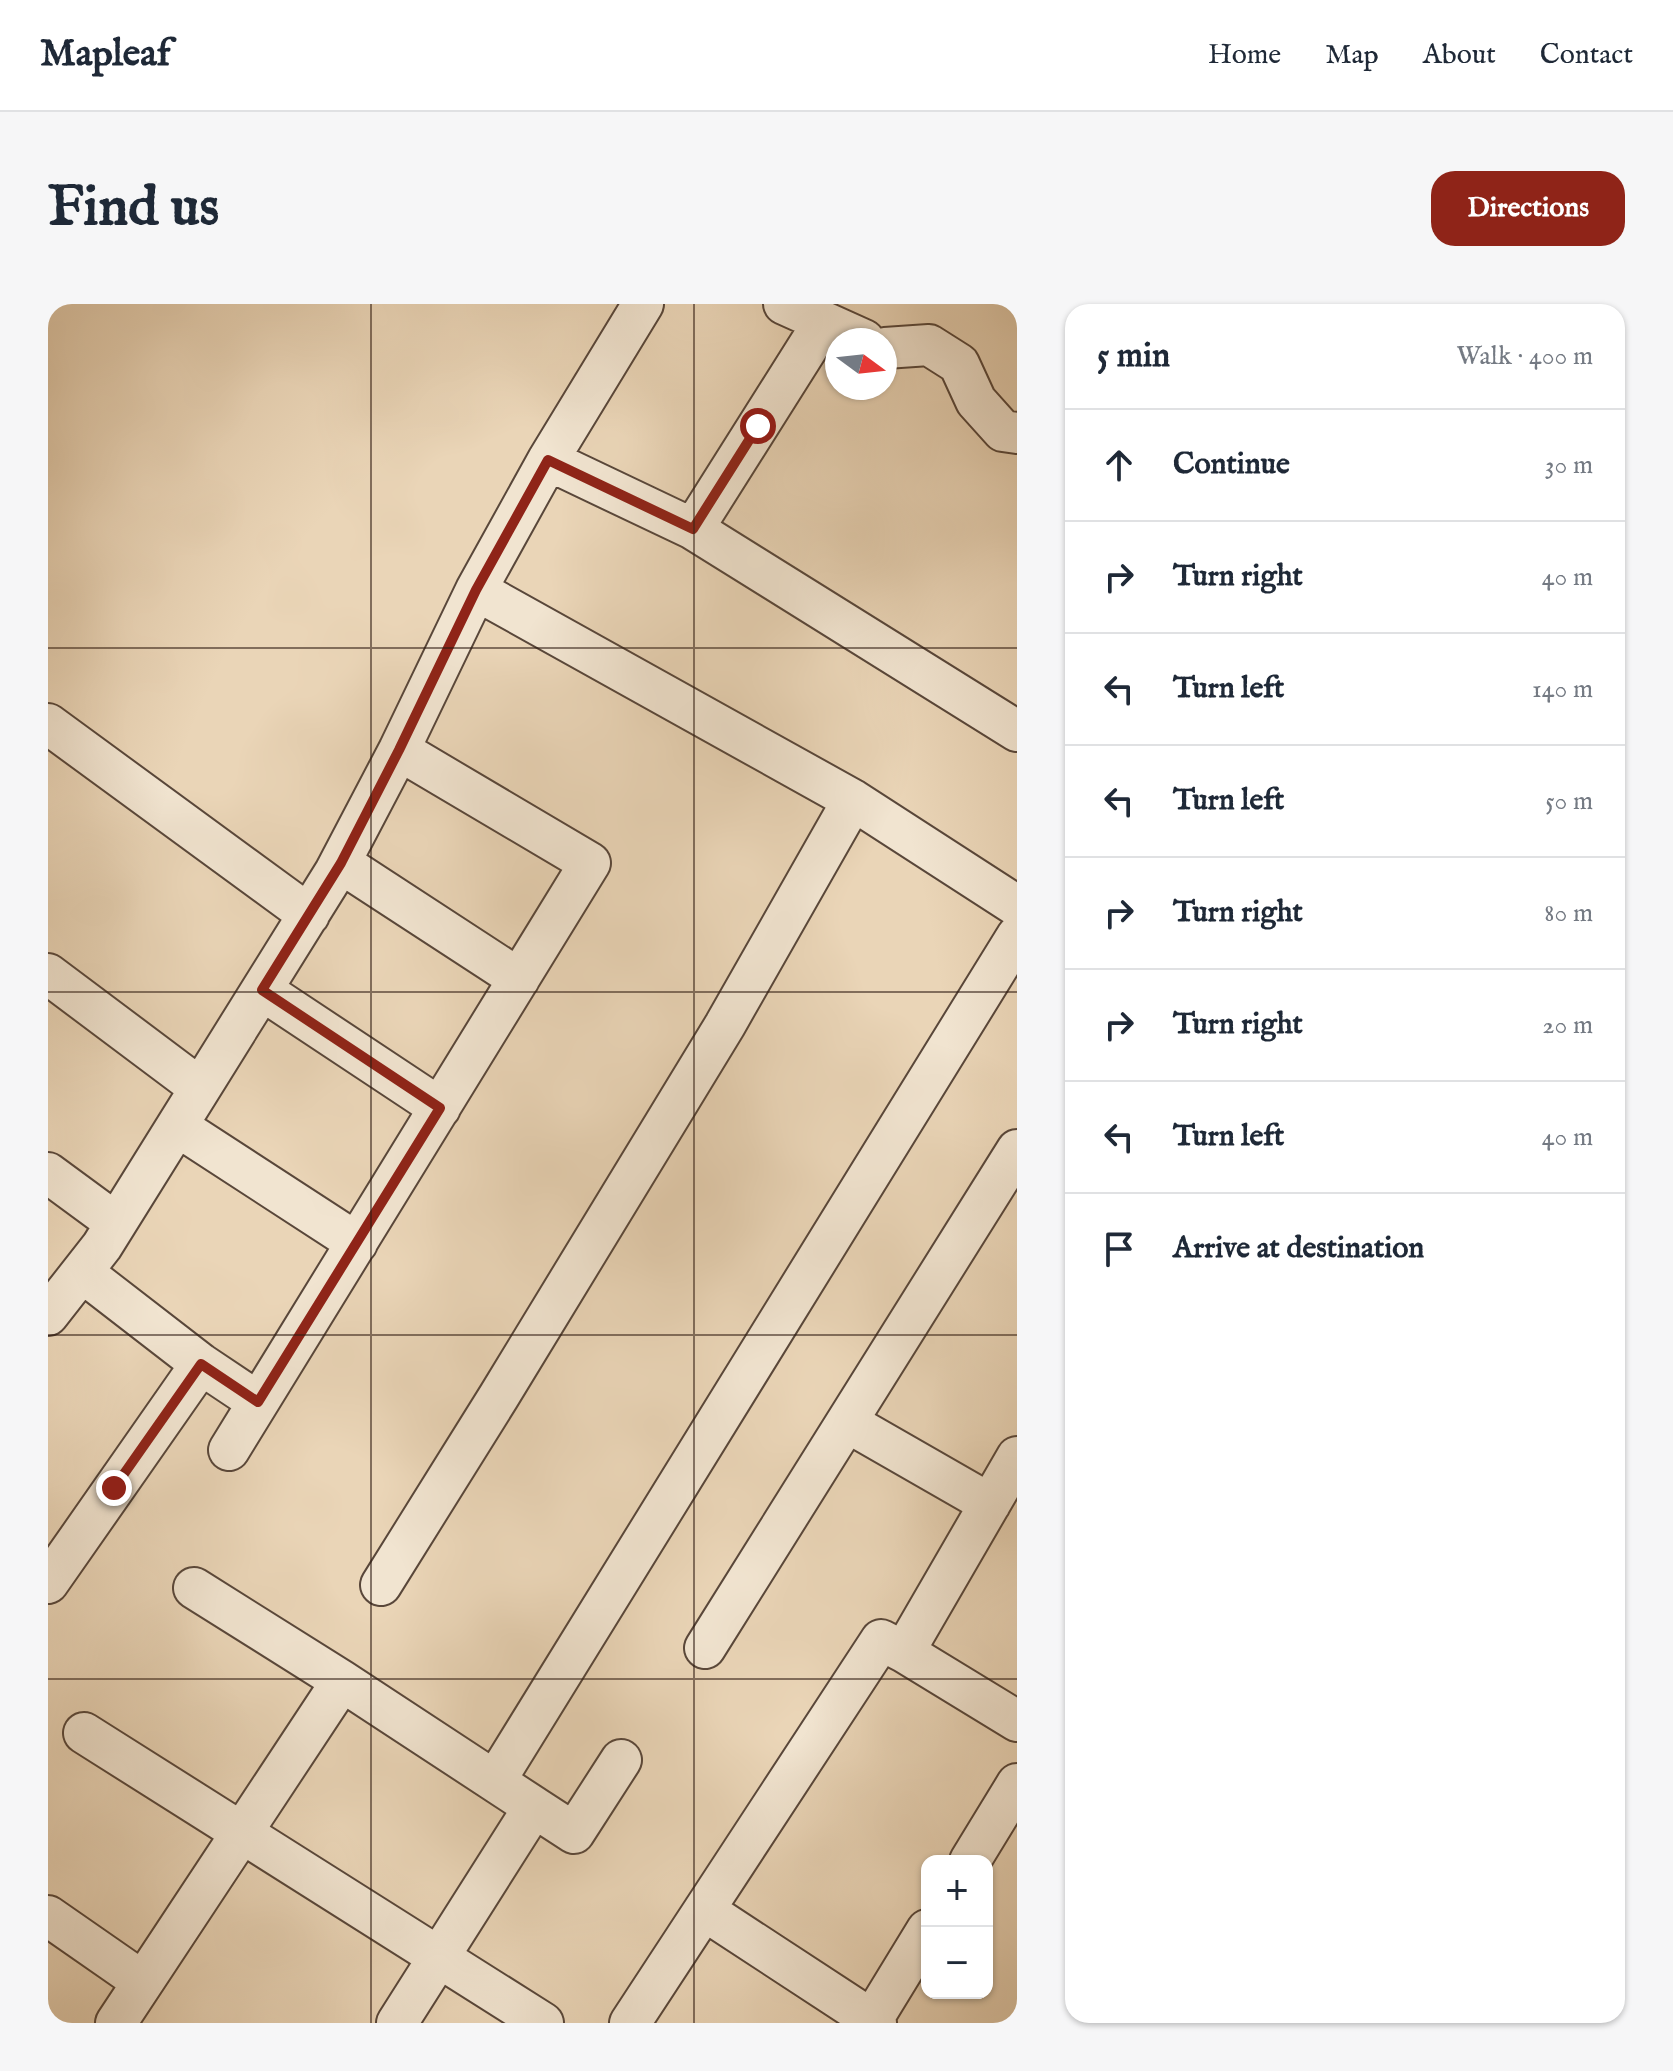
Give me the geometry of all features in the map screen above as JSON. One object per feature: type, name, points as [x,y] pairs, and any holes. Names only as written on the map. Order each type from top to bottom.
[{"type":"street","points":[[48,1315],[102,1246],[341,863],[476,590],[548,460],[643,304]]},
{"type":"street","points":[[693,529],[799,310],[838,328]]},
{"type":"street","points":[[897,347],[929,345],[959,364],[976,401],[1003,431],[1017,433]]},
{"type":"street","points":[[548,460],[693,529],[1017,731]]},
{"type":"street","points":[[476,590],[853,800],[1017,906]]},
{"type":"street","points":[[48,724],[309,915]]},
{"type":"street","points":[[229,1450],[590,863],[399,750]]},
{"type":"street","points":[[381,1585],[725,1025],[853,800]]},
{"type":"street","points":[[341,863],[519,979]]},
{"type":"street","points":[[495,1781],[1017,936]]},
{"type":"street","points":[[48,974],[200,1088]]},
{"type":"street","points":[[262,990],[440,1108]]},
{"type":"street","points":[[177,1126],[357,1243]]},
{"type":"street","points":[[705,1648],[1017,1150]]},
{"type":"street","points":[[48,1173],[116,1223]]},
{"type":"street","points":[[82,1272],[201,1364],[258,1402]]},
{"type":"street","points":[[48,1583],[201,1364]]},
{"type":"street","points":[[847,1422],[1007,1484],[904,1652]]},
{"type":"street","points":[[194,1588],[574,1833],[621,1760]]},
{"type":"street","points":[[630,2023],[881,1640],[1017,1721]]},
{"type":"street","points":[[116,2023],[342,1681]]},
{"type":"street","points":[[84,1733],[543,2023]]},
{"type":"street","points":[[974,1855],[1017,1784]]},
{"type":"street","points":[[397,2023],[534,1807]]},
{"type":"street","points":[[704,1910],[874,2022],[921,1940]]},
{"type":"street","points":[[48,1916],[143,1982]]},
{"type":"route","points":[[114,1488],[201,1364],[258,1402],[440,1108],[262,990],[341,863],[476,590],[548,460],[693,529],[758,426]]}]
